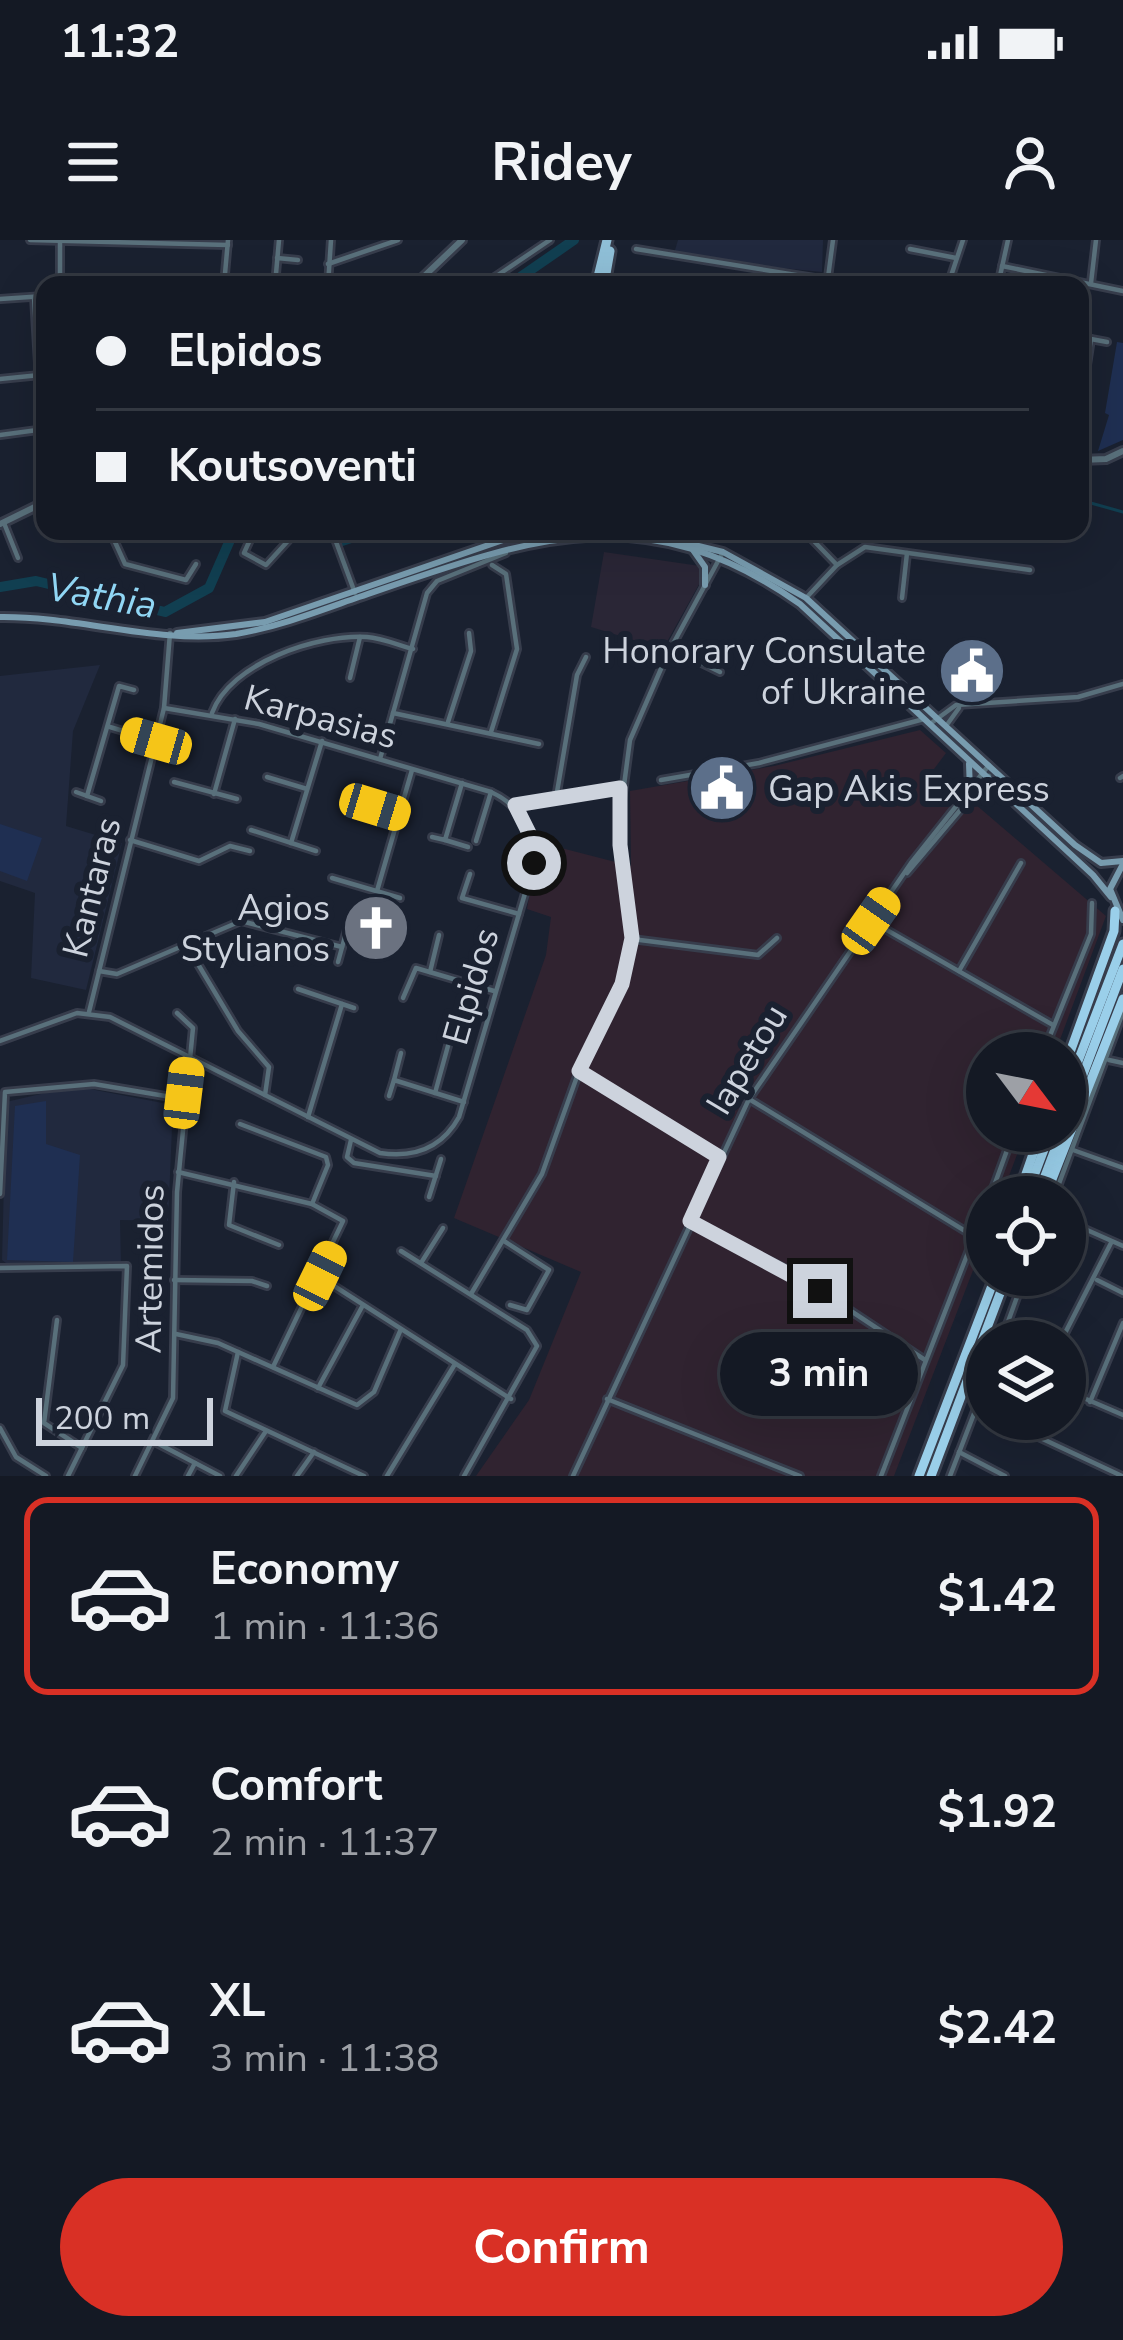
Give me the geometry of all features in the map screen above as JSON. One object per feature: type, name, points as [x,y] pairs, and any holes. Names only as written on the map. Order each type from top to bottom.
[{"type":"highway","points":[[1077,1032],[1119,916]]},
{"type":"highway","points":[[1086,1040],[1123,944]]},
{"type":"highway","points":[[1086,1067],[1123,969]]},
{"type":"highway","points":[[1054,1176],[1123,999]]},
{"type":"highway","points":[[923,1474],[986,1296]]},
{"type":"highway","points":[[923,1474],[999,1296]]},
{"type":"main road","points":[[602,276],[610,240]]},
{"type":"main road","points":[[356,595],[505,540]]},
{"type":"main road","points":[[0,617],[172,634],[250,626],[549,540]]},
{"type":"main road","points":[[658,540],[722,555]]},
{"type":"main road","points":[[669,540],[722,555],[803,601],[1090,857],[1111,866],[1123,863]]},
{"type":"main road","points":[[693,549],[705,567],[705,585]]},
{"type":"main road","points":[[803,601],[1111,897],[1119,916]]},
{"type":"main road","points":[[967,758],[973,791],[987,789],[1010,797]]},
{"type":"main road","points":[[1111,897],[1112,882],[1123,863]]},
{"type":"street","points":[[30,240],[228,243],[225,276]]},
{"type":"street","points":[[276,276],[279,240]]},
{"type":"street","points":[[328,276],[331,240]]},
{"type":"street","points":[[377,249],[379,240]]},
{"type":"street","points":[[328,265],[398,240]]},
{"type":"street","points":[[425,276],[463,240]]},
{"type":"street","points":[[496,276],[550,240]]},
{"type":"street","points":[[828,276],[833,240]]},
{"type":"street","points":[[951,276],[963,240]]},
{"type":"street","points":[[1000,276],[1008,240]]},
{"type":"street","points":[[1096,240],[1091,283],[1123,291]]},
{"type":"street","points":[[60,242],[60,276]]},
{"type":"street","points":[[636,249],[792,276]]},
{"type":"street","points":[[910,249],[956,258]]},
{"type":"street","points":[[278,258],[298,260]]},
{"type":"street","points":[[1002,266],[1054,276]]},
{"type":"street","points":[[0,299],[34,297],[36,323]]},
{"type":"street","points":[[1089,352],[1091,339],[1107,342]]},
{"type":"street","points":[[0,379],[36,375]]},
{"type":"street","points":[[0,435],[36,430]]},
{"type":"street","points":[[1089,458],[1123,451]]},
{"type":"street","points":[[18,558],[2,524],[36,507]]},
{"type":"street","points":[[114,540],[125,564],[186,580],[196,564]]},
{"type":"street","points":[[250,540],[244,553],[266,565],[289,540]]},
{"type":"street","points":[[335,540],[356,595]]},
{"type":"street","points":[[813,540],[837,565]]},
{"type":"street","points":[[380,759],[413,649],[419,608],[437,580],[490,564],[514,547]]},
{"type":"street","points":[[803,601],[837,565],[865,547],[1030,570]]},
{"type":"street","points":[[902,598],[907,554]]},
{"type":"street","points":[[471,1294],[542,1174],[579,1071],[622,984],[632,938],[620,845],[620,788],[637,719],[722,555]]},
{"type":"street","points":[[490,564],[506,574],[517,626],[513,674],[491,732]]},
{"type":"street","points":[[448,722],[470,651],[470,633]]},
{"type":"street","name":"Kantaras","points":[[89,1012],[164,708],[172,634]]},
{"type":"street","points":[[212,715],[224,690],[250,670],[303,649],[361,637],[413,649]]},
{"type":"street","points":[[350,678],[361,637]]},
{"type":"street","points":[[671,648],[720,672]]},
{"type":"street","points":[[556,798],[577,675],[586,657]]},
{"type":"street","points":[[661,780],[759,764],[927,722],[964,704],[1078,697],[1123,684]]},
{"type":"street","points":[[87,796],[119,686],[134,690]]},
{"type":"street","points":[[946,726],[964,704]]},
{"type":"street","name":"Karpasias","points":[[164,708],[235,719],[462,783]]},
{"type":"street","points":[[393,713],[539,745]]},
{"type":"street","points":[[214,794],[235,719]]},
{"type":"street","points":[[109,727],[156,741]]},
{"type":"street","points":[[291,843],[322,741]]},
{"type":"street","name":"Iapetou","points":[[573,1476],[749,1100],[898,881],[992,767]]},
{"type":"street","points":[[377,891],[413,768]]},
{"type":"street","points":[[267,777],[308,789]]},
{"type":"street","points":[[174,782],[237,799]]},
{"type":"street","points":[[445,840],[462,783],[515,805],[620,788]]},
{"type":"street","points":[[76,792],[101,801]]},
{"type":"street","points":[[476,841],[491,792]]},
{"type":"street","points":[[356,801],[399,815]]},
{"type":"street","name":"Elpidos","points":[[351,1140],[380,1153],[421,1151],[453,1128],[534,850],[515,805]]},
{"type":"street","points":[[251,830],[316,851]]},
{"type":"street","points":[[432,837],[468,847]]},
{"type":"street","points":[[130,840],[199,860],[230,846],[250,850]]},
{"type":"street","points":[[959,970],[1021,863]]},
{"type":"street","points":[[470,874],[463,898],[519,914]]},
{"type":"street","points":[[332,878],[400,898]]},
{"type":"street","points":[[1050,1032],[1091,934],[1092,903]]},
{"type":"street","points":[[99,971],[117,974],[241,921],[342,947]]},
{"type":"street","points":[[871,921],[1053,1025]]},
{"type":"street","points":[[338,962],[349,922]]},
{"type":"street","points":[[430,972],[439,935]]},
{"type":"street","points":[[632,938],[749,955],[769,950],[777,938]]},
{"type":"street","points":[[186,944],[238,1031],[269,1067],[265,1095]]},
{"type":"street","points":[[404,998],[412,971],[496,992]]},
{"type":"street","points":[[298,989],[354,1008]]},
{"type":"street","points":[[308,1118],[342,1004]]},
{"type":"street","points":[[0,1041],[89,1012],[189,1055],[351,1140],[347,1157],[354,1162],[436,1176]]},
{"type":"street","points":[[1086,1116],[1123,1012]]},
{"type":"street","points":[[177,1013],[193,1028],[189,1055]]},
{"type":"street","points":[[435,1093],[454,1024]]},
{"type":"street","points":[[389,1096],[401,1053]]},
{"type":"street","name":"Artemidos","points":[[135,1476],[173,1398],[178,1172],[189,1055]]},
{"type":"street","points":[[1109,1060],[1123,1063]]},
{"type":"street","points":[[579,1071],[719,1157]]},
{"type":"street","points":[[394,1080],[464,1102]]},
{"type":"street","points":[[0,1194],[5,1092],[94,1084],[184,1100]]},
{"type":"street","points":[[749,1100],[966,1233]]},
{"type":"street","points":[[240,1124],[326,1157],[312,1204]]},
{"type":"street","points":[[1078,1152],[1123,1168]]},
{"type":"street","points":[[429,1197],[441,1160]]},
{"type":"street","points":[[178,1172],[234,1182],[312,1204],[338,1217],[343,1228],[273,1367]]},
{"type":"street","points":[[234,1182],[229,1225],[279,1245]]},
{"type":"street","points":[[690,1221],[792,1272],[925,1360]]},
{"type":"street","points":[[421,1263],[443,1228]]},
{"type":"street","points":[[1086,1230],[1123,1246]]},
{"type":"street","points":[[504,1241],[549,1270],[526,1310],[510,1305]]},
{"type":"street","points":[[1073,1320],[1111,1243]]},
{"type":"street","points":[[401,1251],[534,1337],[536,1354],[464,1476]]},
{"type":"street","points":[[880,1476],[966,1260]]},
{"type":"street","points":[[0,1268],[127,1266],[123,1365],[68,1476]]},
{"type":"street","points":[[320,1276],[512,1399]]},
{"type":"street","points":[[174,1280],[252,1281],[267,1286]]},
{"type":"street","points":[[1096,1280],[1123,1293]]},
{"type":"street","points":[[318,1388],[363,1305]]},
{"type":"street","points":[[57,1320],[44,1423],[82,1448]]},
{"type":"street","points":[[1090,1402],[1123,1323]]},
{"type":"street","points":[[176,1334],[238,1352],[357,1406],[367,1401],[401,1329]]},
{"type":"street","points":[[238,1352],[223,1408],[364,1476]]},
{"type":"street","points":[[387,1476],[455,1364]]},
{"type":"street","points":[[607,1399],[800,1476]]},
{"type":"street","points":[[1086,1400],[1123,1415]]},
{"type":"street","points":[[0,1428],[16,1456],[46,1476]]},
{"type":"street","points":[[236,1476],[268,1430]]},
{"type":"street","points":[[950,1476],[966,1435]]},
{"type":"street","points":[[1045,1440],[1120,1475],[1123,1460]]},
{"type":"street","points":[[155,1442],[220,1476]]},
{"type":"street","points":[[298,1476],[314,1452]]},
{"type":"street","points":[[959,1452],[1005,1476]]},
{"type":"street","points":[[188,1476],[195,1463]]},
{"type":"shaded area","points":[[678,240],[823,240],[822,272],[673,257]]},
{"type":"shaded area","points":[[1117,342],[1123,343],[1123,440],[1098,451],[1109,415],[1105,413]]},
{"type":"shaded area","points":[[604,552],[700,566],[702,579],[663,649],[591,627]]},
{"type":"shaded area","points":[[100,665],[73,731],[66,826],[122,843],[86,990],[31,978],[35,893],[0,881],[0,676]]},
{"type":"shaded area","points":[[920,730],[946,753],[934,769],[1106,916],[1063,1032],[966,1032],[966,1152],[1018,1152],[1009,1176],[966,1176],[966,1289],[894,1476],[476,1476],[529,1400],[581,1272],[454,1218],[546,955],[551,917],[527,909],[538,842],[631,866],[630,791],[774,766]]},
{"type":"shaded area","points":[[0,824],[42,838],[27,881],[0,871]]},
{"type":"shaded area","points":[[90,1089],[173,1105],[168,1221],[120,1220],[121,1264],[9,1265],[2,1260],[6,1102],[58,1090]]},
{"type":"shaded area","points":[[46,1101],[46,1144],[80,1155],[73,1262],[7,1260],[15,1106]]},
{"type":"waterway","name":"Vathia","points":[[522,276],[574,240]]},
{"type":"waterway","points":[[1089,503],[1123,512]]},
{"type":"waterway","name":"Vathia","points":[[0,587],[36,581],[165,612],[209,588],[230,540]]},
{"type":"place","name":"Honorary Consulate of Ukraine","points":[[972,671]]},
{"type":"place","name":"Gap Akis Express","points":[[722,788]]},
{"type":"place","name":"Agios Stylianos","points":[[376,928]]},
{"type":"route","points":[[534,863],[532,839],[515,805],[620,788],[620,845],[632,938],[622,984],[579,1071],[719,1157],[690,1221],[820,1291]]}]
